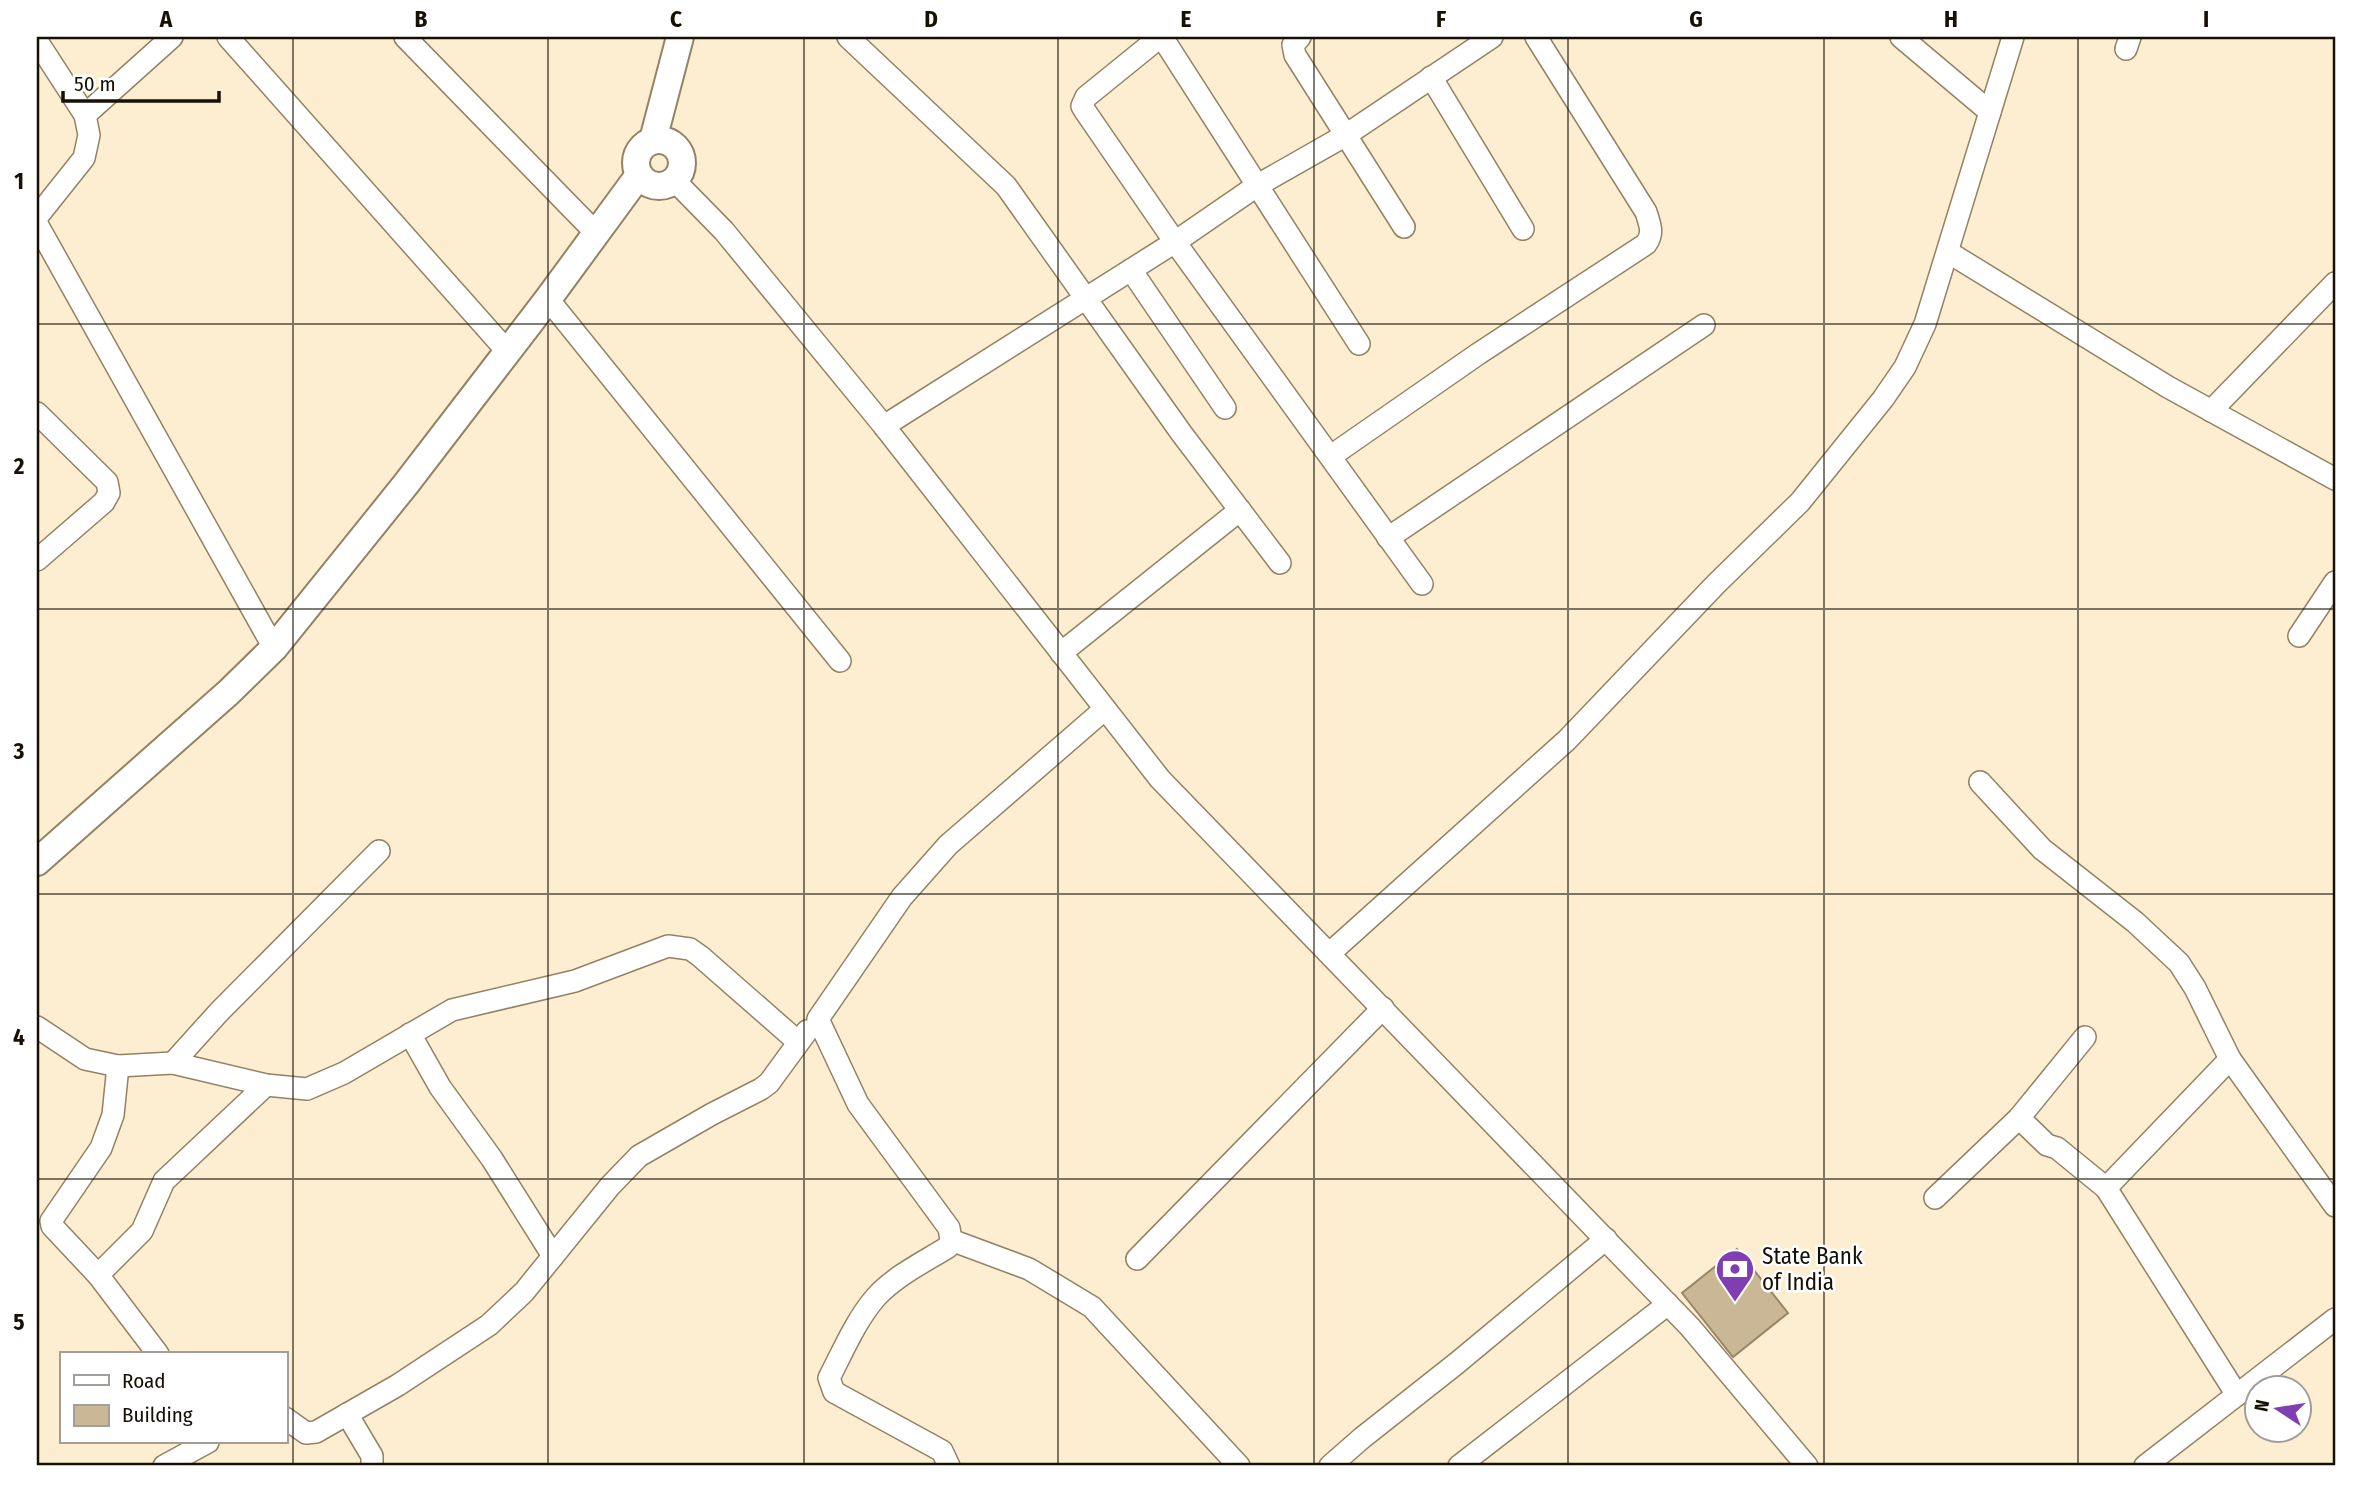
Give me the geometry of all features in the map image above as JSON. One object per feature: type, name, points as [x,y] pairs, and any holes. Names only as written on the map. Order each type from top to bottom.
[{"type":"main road","points":[[653,140],[680,37]]},
{"type":"main road","points":[[653,140],[668,141],[680,151],[682,167],[675,181],[655,186],[639,175],[636,167],[639,150],[653,140]]},
{"type":"main road","points":[[37,862],[229,692],[274,648],[335,575],[548,299],[639,175]]},
{"type":"street","points":[[85,115],[172,37]]},
{"type":"street","points":[[228,37],[507,351]]},
{"type":"street","points":[[405,37],[597,234]]},
{"type":"street","points":[[848,37],[1006,186],[1182,434],[1280,563]]},
{"type":"street","points":[[1359,344],[1161,37],[1086,97],[1082,106],[1175,243],[1422,584]]},
{"type":"street","points":[[1300,37],[1293,45],[1295,55],[1404,227]]},
{"type":"street","points":[[884,426],[1175,243],[1258,185],[1346,135],[1492,37]]},
{"type":"street","points":[[1331,456],[1478,354],[1646,244],[1651,236],[1646,212],[1536,37]]},
{"type":"street","points":[[1901,37],[1990,113]]},
{"type":"street","points":[[1330,953],[1567,740],[1716,584],[1800,502],[1883,399],[1905,367],[1925,324],[2013,37]]},
{"type":"street","points":[[37,41],[85,115],[89,135],[84,158],[37,217]]},
{"type":"street","points":[[1431,77],[1523,229]]},
{"type":"street","points":[[675,181],[724,231],[884,426],[1160,779],[1690,1327],[1807,1466]]},
{"type":"street","points":[[37,224],[274,648]]},
{"type":"street","points":[[1948,252],[2168,387],[2335,479]]},
{"type":"street","points":[[1131,270],[1225,408]]},
{"type":"street","points":[[2211,411],[2335,283]]},
{"type":"street","points":[[548,299],[840,661]]},
{"type":"street","points":[[1388,538],[1704,325]]},
{"type":"street","points":[[37,413],[107,482],[109,493],[104,502],[37,560]]},
{"type":"street","points":[[1061,653],[1240,510]]},
{"type":"street","points":[[2299,636],[2335,582]]},
{"type":"street","points":[[287,1419],[306,1433],[316,1432],[398,1385],[489,1325],[524,1292],[610,1186],[639,1156],[769,1083],[797,1041],[818,1019],[902,897],[948,845],[1105,709]]},
{"type":"street","points":[[1980,782],[2042,849],[2135,922],[2179,963],[2195,988],[2230,1059],[2335,1206]]},
{"type":"street","points":[[173,1063],[219,1012],[379,851]]},
{"type":"street","points":[[37,1027],[85,1059],[118,1066],[173,1063],[266,1085],[307,1089],[344,1073],[453,1010],[575,981],[668,946],[690,949],[700,956],[797,1041]]},
{"type":"street","points":[[1137,1259],[1383,1008]]},
{"type":"street","points":[[818,1019],[858,1104],[949,1228],[951,1240],[948,1247],[893,1282],[878,1296],[865,1311],[829,1378],[834,1392],[942,1451],[949,1466]]},
{"type":"street","points":[[410,1034],[440,1087],[492,1158],[553,1256]]},
{"type":"street","points":[[1935,1198],[2019,1118],[2085,1037]]},
{"type":"street","points":[[2106,1188],[2230,1059]]},
{"type":"street","points":[[118,1066],[113,1115],[101,1147],[51,1221],[52,1226],[98,1275],[156,1352]]},
{"type":"street","points":[[98,1275],[142,1231],[164,1181],[266,1085]]},
{"type":"street","points":[[2019,1118],[2047,1145],[2057,1148],[2106,1188],[2237,1395]]},
{"type":"street","points":[[1330,1466],[1606,1239]]},
{"type":"street","points":[[951,1240],[1029,1269],[1092,1307],[1239,1466]]},
{"type":"street","points":[[1459,1466],[1668,1304]]},
{"type":"street","points":[[2145,1466],[2335,1319]]},
{"type":"street","points":[[347,1414],[373,1456],[372,1466]]},
{"type":"street","points":[[164,1466],[204,1444]]},
{"type":"building","name":"State Bank of India","points":[[1737,1249],[1788,1313],[1733,1357],[1682,1293]]},
{"type":"place","name":"State Bank of India","points":[[1735,1303]]}]
